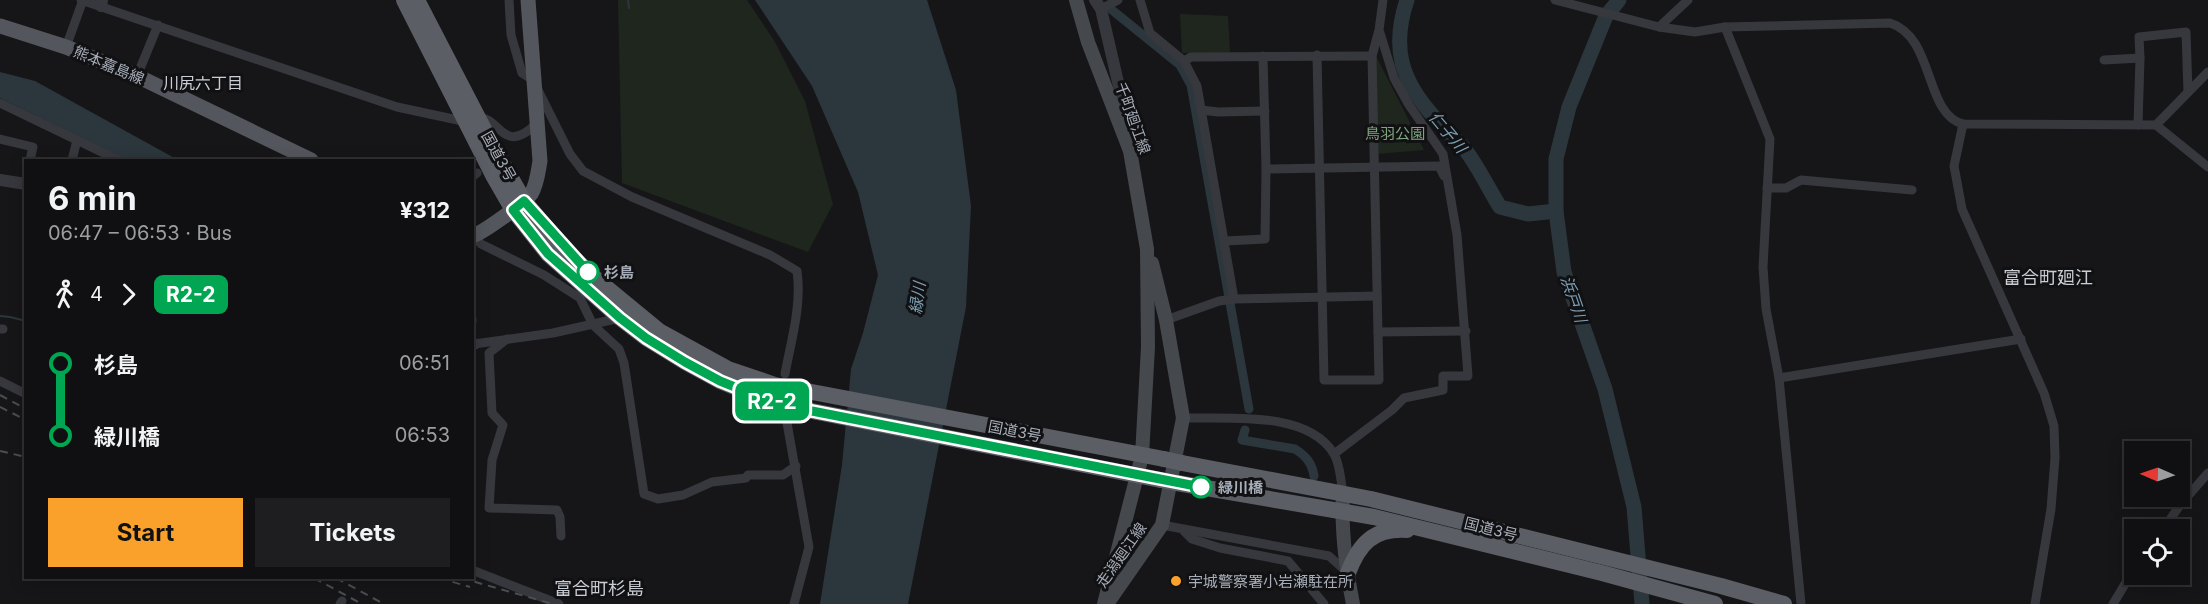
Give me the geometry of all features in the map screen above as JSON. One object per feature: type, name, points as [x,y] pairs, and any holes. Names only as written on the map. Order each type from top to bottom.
[{"type":"highway","name":"国道3号","points":[[404,0],[518,205],[548,254],[620,318],[665,350],[720,381],[767,400],[812,411],[1133,475],[1343,502],[1432,531],[1721,586],[1784,604]]},
{"type":"highway","name":"国道3号","points":[[417,0],[472,120]]},
{"type":"highway","name":"国道3号","points":[[518,205],[591,275],[659,331],[728,369],[775,385],[1182,463],[1602,565],[1715,604]]},
{"type":"highway","points":[[1348,573],[1359,548],[1385,531],[1401,529],[1432,531]]},
{"type":"main road","points":[[474,236],[518,205],[536,184],[540,161],[528,0]]},
{"type":"main road","name":"千町廻江線","points":[[1076,0],[1088,42],[1130,151],[1147,249],[1148,346],[1137,455]]},
{"type":"main road","name":"熊本嘉島線","points":[[0,26],[66,47],[137,76],[309,159]]},
{"type":"main road","name":"千町廻江線","points":[[1147,249],[1155,269],[1166,320],[1183,418]]},
{"type":"main road","name":"走潟廻江線","points":[[1106,604],[1162,525],[1183,418]]},
{"type":"main road","name":"走潟廻江線","points":[[1106,604],[1137,455]]},
{"type":"main road","points":[[1343,502],[1348,573],[1353,604]]},
{"type":"street","points":[[66,47],[82,0],[102,3],[158,25],[397,107],[472,120],[486,118],[496,129],[509,136],[523,133],[537,123]]},
{"type":"street","points":[[509,0],[511,35],[522,73],[533,80],[570,154],[583,171],[632,197],[770,255],[797,272],[795,318],[785,374]]},
{"type":"street","points":[[1118,0],[1098,4],[1127,121],[1130,151]]},
{"type":"street","points":[[1140,0],[1150,33],[1184,61],[1197,86],[1234,299]]},
{"type":"street","points":[[1317,55],[1324,380],[1379,380],[1372,56],[1379,30],[1383,0]]},
{"type":"street","points":[[1555,0],[1659,27],[1695,32],[1725,27],[1890,22],[1900,26],[1909,34],[1919,51],[1944,111],[1953,122],[1963,124],[2157,125],[2208,167]]},
{"type":"street","points":[[1659,27],[1688,0]]},
{"type":"street","points":[[137,76],[158,25]]},
{"type":"street","points":[[1725,27],[1770,139],[1763,270],[1766,309],[1779,378],[1801,604]]},
{"type":"street","points":[[1334,454],[1392,410],[1404,398],[1443,390],[1443,376],[1468,376],[1457,235],[1443,154],[1409,105],[1394,78],[1379,30]]},
{"type":"street","points":[[2138,125],[2139,37],[2186,32],[2188,92]]},
{"type":"street","points":[[1225,241],[1265,239],[1263,56]]},
{"type":"street","points":[[1184,61],[1191,57],[1372,56]]},
{"type":"street","points":[[2104,60],[2140,58]]},
{"type":"street","points":[[2157,125],[2208,72]]},
{"type":"street","points":[[0,104],[116,159]]},
{"type":"street","points":[[1202,110],[1265,111]]},
{"type":"street","points":[[1963,124],[1954,166],[1962,209],[2044,393],[2054,426],[2055,458],[2051,509],[2035,604]]},
{"type":"street","points":[[0,139],[33,147],[30,159]]},
{"type":"street","points":[[72,159],[77,140]]},
{"type":"street","points":[[1266,169],[1439,166],[1447,182]]},
{"type":"street","points":[[0,180],[24,183]]},
{"type":"street","points":[[1767,188],[1786,188],[1802,180],[1912,190]]},
{"type":"street","points":[[474,236],[482,244],[544,275],[580,298],[593,325],[619,349],[624,363],[644,494],[658,499],[683,495],[712,482],[746,478],[748,475],[783,475],[796,466]]},
{"type":"street","points":[[1166,320],[1219,301],[1234,299],[1377,296]]},
{"type":"street","points":[[474,344],[593,325],[620,318]]},
{"type":"street","points":[[1377,332],[1466,331]]},
{"type":"street","points":[[507,339],[489,353],[492,413],[503,425],[492,460],[489,508],[557,510],[560,517],[561,536]]},
{"type":"street","points":[[1779,378],[2021,339]]},
{"type":"street","points":[[0,381],[24,393]]},
{"type":"street","points":[[1183,418],[1261,419],[1303,427],[1334,454],[1343,502]]},
{"type":"street","points":[[787,423],[809,547],[794,604]]},
{"type":"street","points":[[2170,519],[2208,473]]},
{"type":"street","points":[[1162,525],[1184,531],[1329,556],[1348,573]]},
{"type":"street","points":[[1184,531],[1192,539],[1220,548],[1288,561],[1324,604]]},
{"type":"street","points":[[474,571],[559,604]]},
{"type":"street","points":[[2113,604],[2124,585]]},
{"type":"green space","points":[[618,0],[747,0],[775,42],[805,101],[833,204],[808,252],[622,183]]},
{"type":"green space","points":[[1180,14],[1228,16],[1230,53],[1182,53]]},
{"type":"green space","name":"鳥羽公園","points":[[1375,54],[1424,150],[1377,154]]},
{"type":"water","name":"緑川","points":[[755,0],[927,0],[956,90],[971,206],[966,307],[908,604],[820,604],[842,465],[851,369],[878,275],[858,192],[812,86]]},
{"type":"water","points":[[0,72],[35,81],[176,159],[124,159],[0,98]]},
{"type":"waterway","points":[[628,0],[629,8]]},
{"type":"waterway","name":"仁子川","points":[[1407,0],[1400,33],[1402,63],[1414,91],[1423,104],[1464,148],[1500,207],[1528,214],[1556,211]]},
{"type":"waterway","name":"浜戸川","points":[[1619,0],[1606,16],[1569,107],[1556,159],[1556,211],[1564,272],[1605,389],[1634,507],[1642,604]]},
{"type":"waterway","points":[[1112,10],[1180,65],[1191,85],[1249,409]]},
{"type":"waterway","points":[[0,316],[24,320]]},
{"type":"waterway","points":[[1245,430],[1242,440],[1295,449],[1308,460],[1314,476]]},
{"type":"tunnel","points":[[785,383],[787,423]]},
{"type":"railway","points":[[0,395],[24,408]]},
{"type":"railway","points":[[0,407],[24,419]]},
{"type":"railway","points":[[0,451],[24,457]]},
{"type":"railway","points":[[316,579],[362,604]]},
{"type":"railway","points":[[338,579],[384,604]]},
{"type":"railway","points":[[442,579],[470,587]]},
{"type":"railway","points":[[465,579],[553,604]]},
{"type":"bus line","name":"R2-2","points":[[588,272],[562,246],[524,201],[513,210],[548,254],[646,338],[720,381],[767,400],[812,411],[1201,487]]},
{"type":"place","name":"杉島","points":[[588,272]]},
{"type":"place","name":"緑川橋","points":[[1201,487]]},
{"type":"place","name":"宇城警察署小岩瀬駐在所","points":[[1176,581]]},
{"type":"district","name":"川尻六丁目","points":[[203,83]]},
{"type":"district","name":"富合町廻江","points":[[2048,277]]},
{"type":"district","name":"富合町杉島","points":[[599,588]]}]
